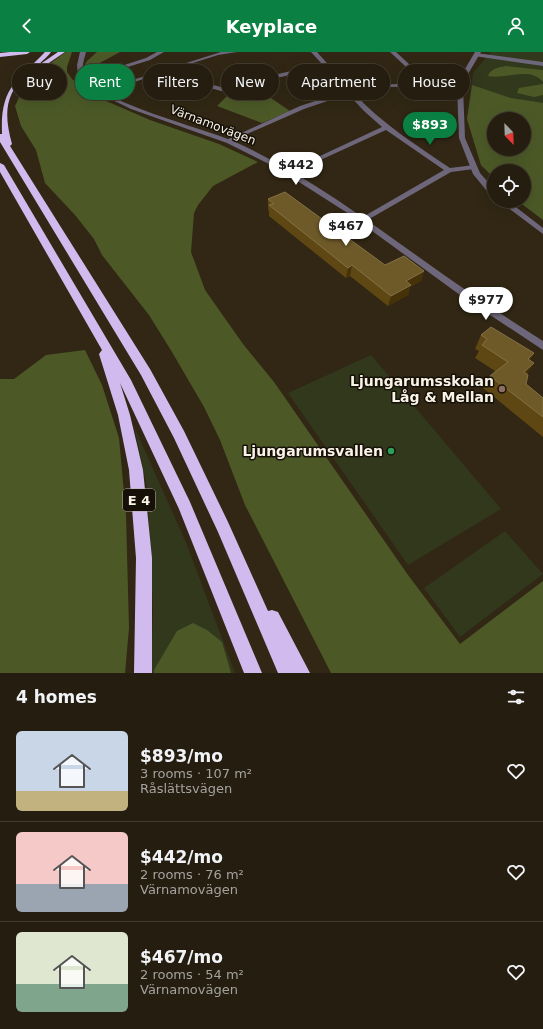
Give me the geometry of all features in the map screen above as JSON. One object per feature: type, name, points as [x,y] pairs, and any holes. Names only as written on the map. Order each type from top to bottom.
[{"type":"highway","points":[[0,54],[27,52]]},
{"type":"highway","points":[[34,64],[48,52]]},
{"type":"highway","points":[[45,64],[62,52]]},
{"type":"highway","points":[[12,88],[6,96],[2,110],[4,131],[12,157]]},
{"type":"highway","points":[[0,136],[108,308],[146,372],[179,435],[223,527],[287,673]]},
{"type":"highway","name":"E 4","points":[[0,165],[98,332],[124,415],[136,470],[144,558],[143,673]]},
{"type":"highway","points":[[98,332],[125,380],[182,499],[253,673]]},
{"type":"highway","points":[[223,527],[301,673]]},
{"type":"street","points":[[80,61],[83,52]]},
{"type":"street","points":[[80,61],[91,52]]},
{"type":"street","points":[[135,64],[148,60],[161,52]]},
{"type":"street","points":[[184,64],[216,53],[234,52]]},
{"type":"street","points":[[314,52],[323,64]]},
{"type":"street","points":[[393,52],[406,64]]},
{"type":"street","points":[[470,67],[477,54],[543,64]]},
{"type":"street","points":[[213,87],[221,89],[287,74]]},
{"type":"street","name":"Värnamovägen","points":[[116,100],[227,141],[290,172],[317,188],[364,220],[442,278],[543,346]]},
{"type":"street","points":[[227,141],[323,100]]},
{"type":"street","points":[[357,100],[386,127],[450,170]]},
{"type":"street","points":[[461,100],[462,138],[474,167],[487,186]]},
{"type":"street","points":[[290,172],[386,127]]},
{"type":"street","points":[[364,220],[450,170],[474,167]]},
{"type":"street","points":[[512,208],[543,232]]},
{"type":"green space","points":[[66,52],[72,52],[67,67],[67,64],[49,64]]},
{"type":"green space","points":[[97,52],[120,52],[98,64],[85,64]]},
{"type":"green space","points":[[491,52],[543,52],[543,220],[527,208],[531,208],[531,164],[487,164],[487,171],[481,165],[467,119],[473,73]]},
{"type":"green space","points":[[506,66],[543,70],[543,82],[538,77],[524,74],[494,77],[488,76],[493,70]]},
{"type":"green space","points":[[67,72],[75,81],[75,100],[104,100],[150,120],[219,144],[258,162],[213,186],[198,205],[194,213],[191,252],[205,290],[243,344],[274,382],[408,575],[460,644],[543,581],[543,673],[331,673],[245,505],[220,440],[204,407],[149,315],[102,255],[94,239],[75,215],[45,183],[36,150],[21,126],[15,106],[18,100],[67,100]]},
{"type":"green space","points":[[543,84],[543,95],[534,97],[517,93],[519,88]]},
{"type":"green space","points":[[472,85],[511,98],[543,103],[543,220],[527,208],[531,208],[531,164],[487,164],[487,171],[481,165],[467,119]]},
{"type":"green space","points":[[223,100],[274,100],[290,111],[262,123],[217,106]]},
{"type":"green space","points":[[85,350],[102,385],[119,438],[126,515],[129,628],[125,673],[0,673],[0,379],[14,379],[46,355]]},
{"type":"green space","name":"Ljungarumsvallen","points":[[371,355],[501,509],[408,565],[288,393]]},
{"type":"green space","points":[[134,426],[187,545],[235,673],[151,673],[153,609],[147,487]]},
{"type":"green space","points":[[505,531],[543,574],[460,637],[424,588]]},
{"type":"green space","points":[[193,623],[207,630],[222,642],[231,673],[154,673],[154,670],[177,631]]},
{"type":"building","points":[[285,192],[385,265],[404,256],[424,271],[406,281],[411,285],[391,296],[352,265],[348,268],[269,205],[274,204],[268,199]]},
{"type":"building","points":[[491,327],[534,353],[528,359],[534,363],[524,372],[528,375],[526,384],[543,398],[543,417],[490,376],[508,362],[482,345],[487,339],[481,335]]},
{"type":"place","name":"Ljungarumsskolan Låg & Mellan","points":[[502,389]]},
{"type":"place","name":"Ljungarumsvallen","points":[[391,451]]}]
